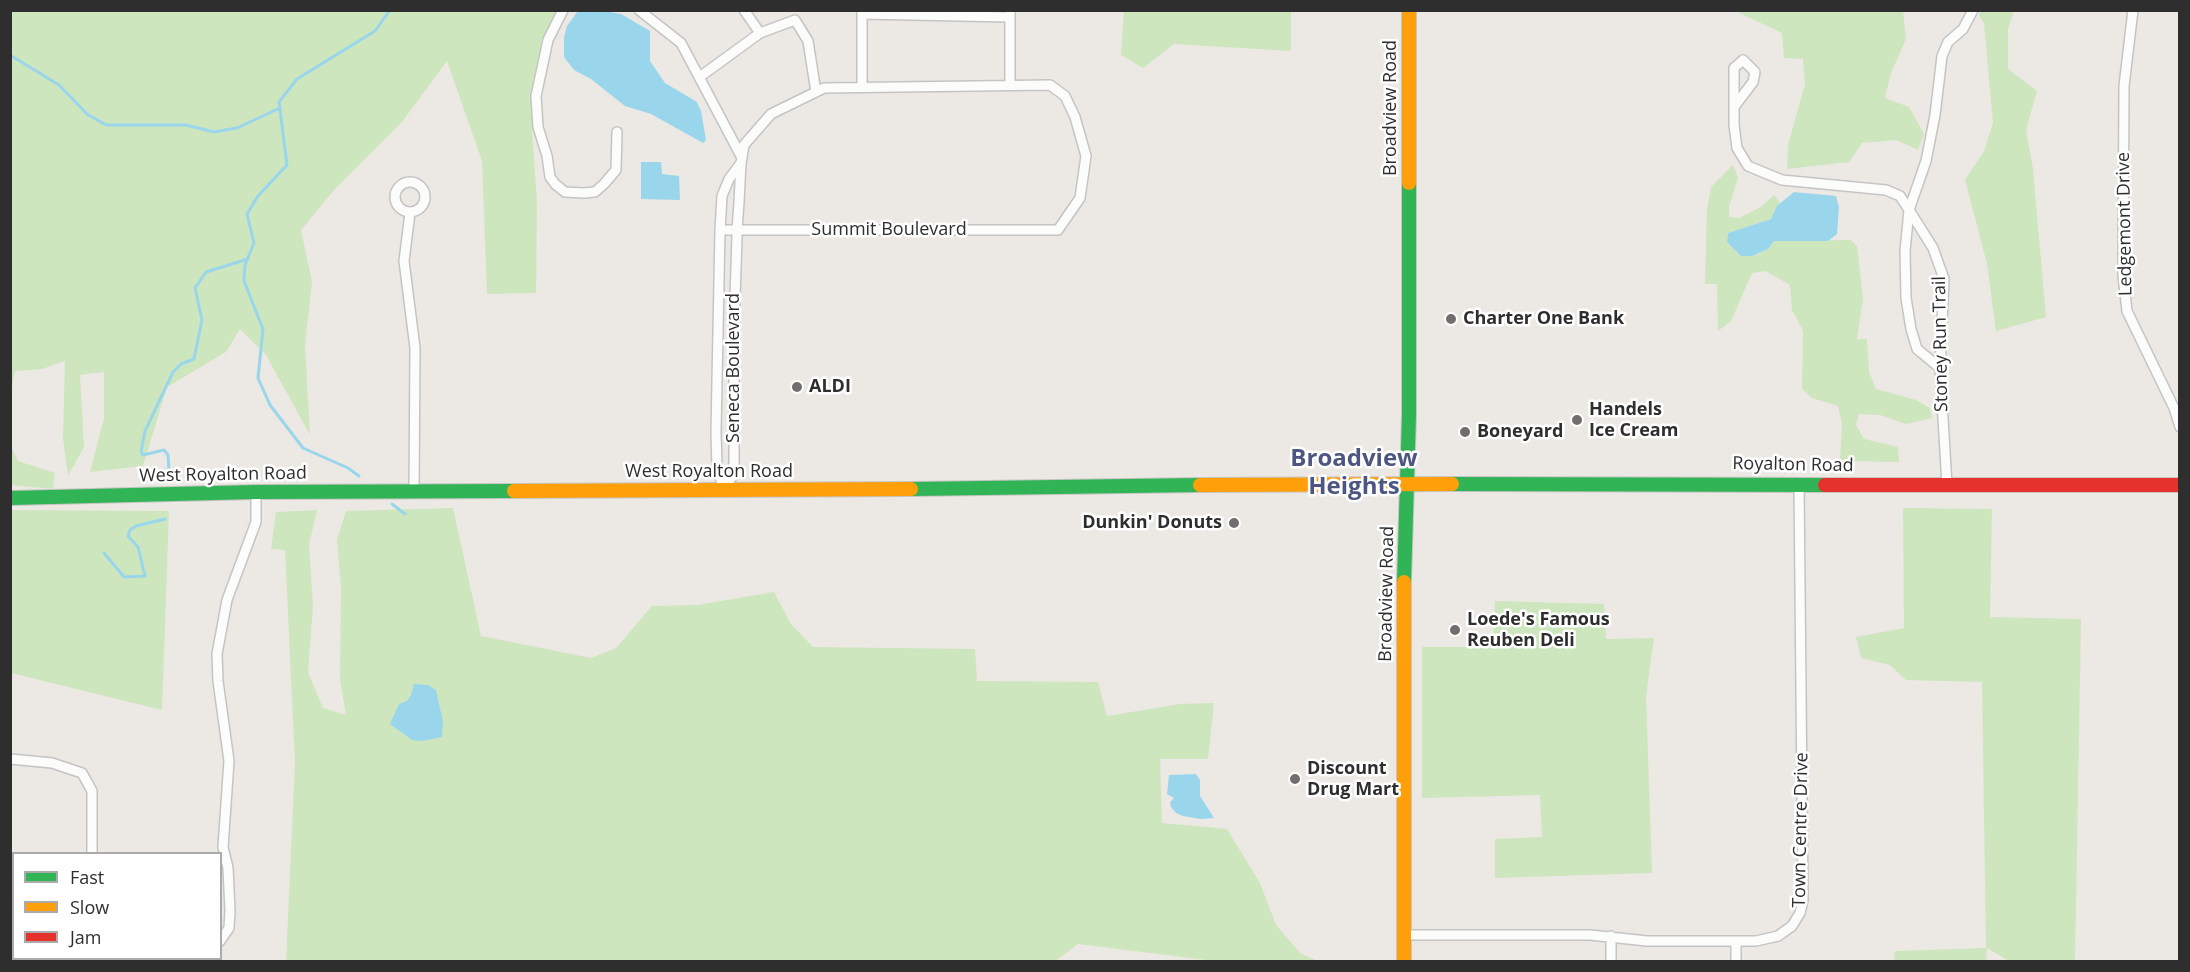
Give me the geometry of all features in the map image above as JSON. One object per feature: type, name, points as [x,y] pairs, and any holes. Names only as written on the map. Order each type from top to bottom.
[{"type":"main road","name":"Broadview Road","points":[[1404,962],[1403,614],[1407,484],[1409,10]]},
{"type":"main road","name":"Royalton Road","points":[[1407,484],[2180,485]]},
{"type":"main road","name":"West Royalton Road","points":[[10,498],[256,492],[564,492],[1407,484]]},
{"type":"street","points":[[563,10],[548,40],[536,96],[538,127],[547,156],[550,177],[555,184],[565,192],[595,192],[616,170],[617,132]]},
{"type":"street","points":[[639,10],[681,43],[701,76],[741,161]]},
{"type":"street","points":[[744,10],[760,33]]},
{"type":"street","points":[[1940,368],[1917,349],[1911,329],[1906,298],[1905,251],[1908,210],[1926,161],[1935,115],[1942,56],[1948,42],[1963,29],[1973,10]]},
{"type":"street","name":"Ledgemont Drive","points":[[2133,10],[2124,86],[2123,275],[2127,310],[2174,408],[2180,427]]},
{"type":"street","points":[[862,87],[862,12],[1010,14],[1011,85]]},
{"type":"street","points":[[701,76],[760,33],[795,20],[808,41],[816,92]]},
{"type":"street","name":"Seneca Boulevard","points":[[724,489],[734,474],[734,329],[741,161],[744,145],[771,114],[824,88],[1050,85],[1065,96],[1076,117],[1086,156],[1080,198],[1058,230]]},
{"type":"street","name":"Stoney Run Trail","points":[[1734,107],[1737,148],[1748,166],[1782,180],[1886,190],[1900,196],[1933,248],[1944,279],[1940,368],[1947,485]]},
{"type":"street","name":"Seneca Boulevard","points":[[724,489],[717,468],[716,432],[720,230],[722,196],[729,178],[741,161]]},
{"type":"street","points":[[410,213],[404,261],[415,348],[414,491]]},
{"type":"street","name":"Summit Boulevard","points":[[720,230],[1058,230]]},
{"type":"street","name":"Town Centre Drive","points":[[1404,935],[1611,936],[1647,941],[1736,941],[1764,940],[1782,935],[1795,922],[1802,904],[1799,483]]},
{"type":"street","points":[[222,938],[229,928],[230,911],[228,868],[223,847],[229,761],[218,681],[217,654],[227,600],[256,522],[256,492]]},
{"type":"street","points":[[10,759],[52,763],[82,773],[92,791],[92,852]]},
{"type":"street","points":[[1611,936],[1611,962]]},
{"type":"street","points":[[1736,941],[1736,962]]},
{"type":"green space","points":[[1124,10],[1291,11],[1291,51],[1174,44],[1143,68],[1121,55]]},
{"type":"green space","points":[[11,11],[556,11],[533,81],[532,131],[537,201],[536,293],[487,294],[482,161],[447,61],[402,122],[335,189],[301,230],[312,282],[305,345],[310,435],[266,355],[240,329],[226,352],[167,387],[143,466],[90,472],[104,418],[104,372],[80,375],[84,447],[68,476],[63,438],[65,361],[42,369],[15,371],[11,392]]},
{"type":"green space","points":[[1735,11],[1903,11],[1906,39],[1891,73],[1885,98],[1909,107],[1924,134],[1918,150],[1896,140],[1862,143],[1849,162],[1787,169],[1788,145],[1805,84],[1803,59],[1784,58],[1782,33]]},
{"type":"green space","points":[[1980,11],[2014,11],[2008,29],[2008,69],[2037,91],[2026,130],[2033,169],[2046,317],[1996,331],[1987,264],[1965,180],[1984,151],[1993,123],[1984,23],[1979,16]]},
{"type":"green space","points":[[1733,165],[1738,178],[1729,207],[1729,217],[1739,218],[1761,207],[1774,195],[1780,203],[1771,219],[1728,233],[1727,242],[1741,256],[1752,256],[1768,249],[1774,241],[1851,240],[1857,246],[1863,298],[1857,339],[1867,339],[1869,372],[1876,389],[1916,400],[1930,408],[1932,418],[1906,424],[1880,415],[1859,414],[1856,425],[1864,439],[1898,447],[1899,462],[1840,461],[1842,424],[1838,406],[1812,398],[1802,389],[1803,331],[1792,310],[1790,285],[1765,271],[1752,273],[1731,321],[1718,331],[1717,284],[1705,284],[1707,210],[1711,187]]},
{"type":"green space","points":[[11,446],[18,461],[55,473],[53,489],[11,485]]},
{"type":"green space","points":[[453,508],[481,636],[591,658],[616,648],[652,606],[697,605],[774,592],[791,624],[813,647],[975,649],[977,681],[1098,682],[1107,716],[1180,704],[1214,703],[1208,759],[1160,759],[1162,823],[1227,829],[1260,883],[1276,925],[1300,953],[1318,961],[1214,961],[1078,944],[1054,962],[286,961],[295,763],[285,550],[271,549],[276,512],[317,510],[309,545],[313,606],[308,672],[323,708],[346,715],[340,680],[341,587],[337,540],[346,511]]},
{"type":"green space","points":[[1903,508],[1992,509],[1990,617],[2081,619],[2075,961],[2009,961],[1987,948],[1986,961],[1894,961],[1895,951],[1986,948],[1982,682],[1906,680],[1890,665],[1861,658],[1856,637],[1904,628]]},
{"type":"green space","points":[[11,510],[169,511],[162,710],[11,673]]},
{"type":"green space","points":[[1495,601],[1604,604],[1606,639],[1654,638],[1646,696],[1652,873],[1495,878],[1495,839],[1542,837],[1540,795],[1422,798],[1422,647],[1493,647]]},
{"type":"water","points":[[578,11],[605,11],[621,14],[650,31],[650,61],[665,83],[697,102],[701,111],[706,140],[703,143],[651,114],[625,106],[591,79],[574,70],[564,57],[564,37],[567,26]]},
{"type":"water","points":[[641,162],[661,162],[662,174],[679,176],[680,200],[641,199]]},
{"type":"water","points":[[1794,192],[1836,196],[1839,207],[1837,234],[1828,241],[1774,241],[1768,249],[1752,256],[1741,256],[1727,242],[1728,233],[1771,219],[1777,206]]},
{"type":"water","points":[[414,684],[428,685],[436,690],[443,722],[442,737],[422,741],[412,740],[390,724],[399,704],[407,701],[411,695]]},
{"type":"water","points":[[1196,774],[1200,780],[1200,796],[1214,818],[1201,819],[1183,816],[1171,807],[1170,802],[1174,798],[1167,794],[1169,775]]},
{"type":"waterway","points":[[359,476],[348,468],[303,448],[270,405],[258,378],[263,329],[244,281],[245,265],[254,243],[247,214],[258,196],[287,165],[279,102],[297,79],[375,31],[390,10]]},
{"type":"waterway","points":[[10,55],[59,85],[87,114],[106,125],[186,125],[214,132],[237,128],[280,108]]},
{"type":"waterway","points":[[169,471],[168,455],[164,450],[143,455],[141,451],[145,431],[173,372],[181,364],[194,359],[202,320],[195,288],[206,272],[248,259]]},
{"type":"waterway","points":[[392,504],[405,514]]},
{"type":"waterway","points":[[104,553],[124,577],[145,576],[138,547],[128,536],[130,530],[136,526],[165,519]]},
{"type":"traffic: fast","points":[[1404,582],[1409,415],[1409,183]]},
{"type":"traffic: fast","points":[[1452,484],[1825,485]]},
{"type":"traffic: fast","points":[[911,489],[1200,485]]},
{"type":"traffic: fast","points":[[10,498],[256,492],[514,491]]},
{"type":"traffic: slow","points":[[1409,10],[1409,183]]},
{"type":"traffic: slow","points":[[1200,485],[1452,484]]},
{"type":"traffic: slow","points":[[514,491],[911,489]]},
{"type":"traffic: slow","points":[[1404,582],[1404,962]]},
{"type":"traffic: jam","points":[[1825,485],[2180,485]]},
{"type":"place","name":"Charter One Bank","points":[[1451,319]]},
{"type":"place","name":"ALDI","points":[[797,387]]},
{"type":"place","name":"Handels Ice Cream","points":[[1577,420]]},
{"type":"place","name":"Boneyard","points":[[1465,432]]},
{"type":"place","name":"Dunkin' Donuts","points":[[1234,523]]},
{"type":"place","name":"Loede's Famous Reuben Deli","points":[[1455,630]]},
{"type":"place","name":"Discount Drug Mart","points":[[1295,779]]},
{"type":"district","name":"Broadview Heights","points":[[1354,473]]}]
